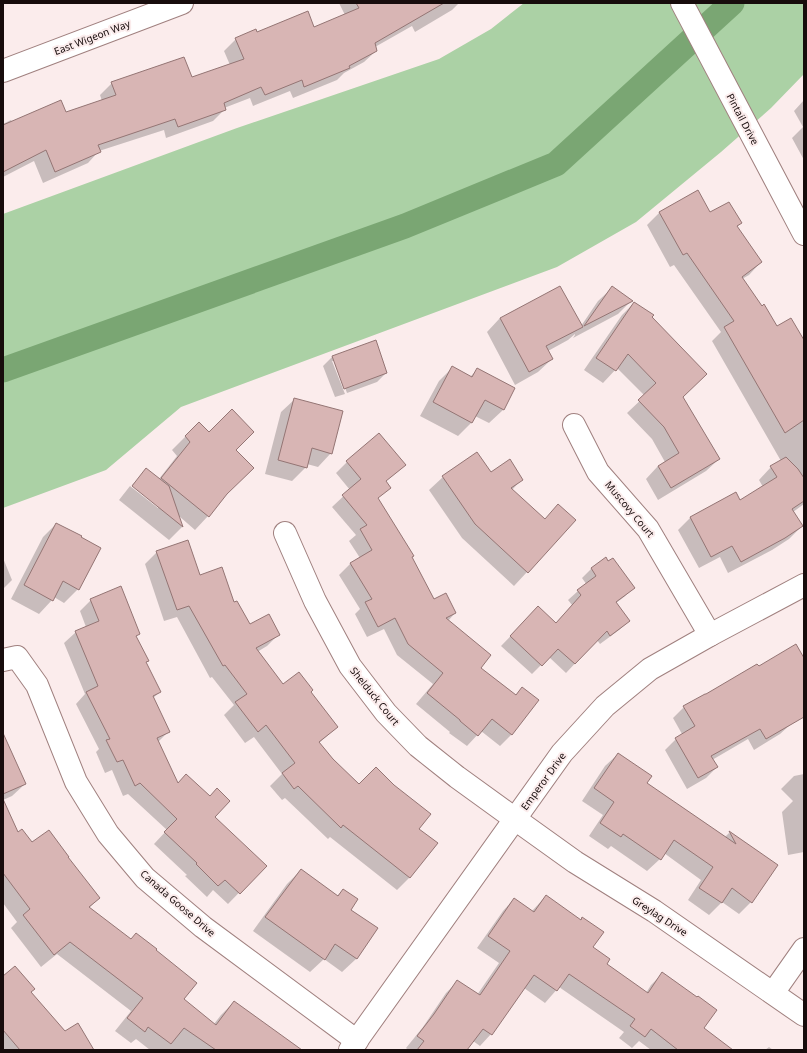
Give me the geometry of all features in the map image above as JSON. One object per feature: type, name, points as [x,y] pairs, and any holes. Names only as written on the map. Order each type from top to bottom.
[{"type":"street","name":"East Wigeon Way","points":[[3,72],[182,3]]},
{"type":"street","name":"Pintail Drive","points":[[682,3],[804,234]]},
{"type":"street","name":"Muscovy Court","points":[[574,425],[598,472],[648,529],[710,635]]},
{"type":"street","name":"Shelduck Court","points":[[285,533],[315,601],[350,666],[386,712],[418,746],[515,820]]},
{"type":"street","name":"Emperor Drive","points":[[354,1045],[562,753],[605,706],[650,669],[804,585]]},
{"type":"street","name":"Canada Goose Drive","points":[[10,659],[37,684],[76,782],[108,834],[145,878],[203,927],[354,1045]]},
{"type":"street","name":"Greylag Drive","points":[[515,820],[575,862],[654,911],[804,1015]]},
{"type":"street","points":[[773,993],[804,949]]},
{"type":"green space","points":[[524,3],[804,3],[804,74],[771,108],[721,152],[636,222],[557,267],[181,407],[106,470],[3,508],[3,214],[237,128],[439,59],[491,29]]},
{"type":"building","points":[[356,3],[444,3],[375,43],[377,51],[349,66],[350,68],[304,87],[302,80],[265,95],[261,87],[224,103],[226,110],[178,127],[175,119],[98,145],[101,152],[55,172],[46,150],[3,172],[3,125],[61,100],[66,112],[116,95],[111,82],[184,57],[192,77],[244,59],[235,38],[256,29],[257,32],[308,11],[314,27],[359,8]]},
{"type":"building","points":[[698,190],[710,212],[729,202],[742,223],[737,226],[762,262],[742,277],[762,306],[764,304],[777,326],[791,318],[804,340],[804,420],[785,433],[724,327],[734,321],[687,253],[683,255],[659,212]]},
{"type":"building","points":[[560,286],[583,327],[546,346],[553,359],[529,372],[500,318]]},
{"type":"building","points":[[612,286],[633,301],[584,326]]},
{"type":"building","points":[[634,302],[654,315],[652,317],[707,374],[683,397],[720,459],[671,488],[658,466],[679,453],[664,427],[638,400],[656,383],[628,354],[616,371],[596,358]]},
{"type":"building","points":[[376,340],[387,373],[344,389],[332,356]]},
{"type":"building","points":[[452,366],[472,377],[477,368],[515,388],[504,410],[485,400],[472,423],[433,402]]},
{"type":"building","points":[[294,398],[343,411],[332,454],[312,448],[307,468],[278,460]]},
{"type":"building","points":[[232,409],[254,432],[236,450],[254,468],[227,494],[209,517],[161,478],[190,442],[185,436],[199,422],[209,432]]},
{"type":"building","points":[[379,433],[406,465],[386,481],[391,488],[378,498],[414,556],[412,557],[434,599],[446,593],[456,613],[446,618],[491,655],[481,668],[516,695],[522,687],[539,700],[512,735],[492,719],[478,736],[427,693],[443,673],[408,644],[395,618],[378,627],[365,602],[372,599],[350,563],[372,550],[360,529],[367,525],[342,495],[361,479],[346,461]]},
{"type":"building","points":[[477,452],[491,472],[510,459],[523,480],[511,488],[545,519],[558,504],[576,520],[528,573],[475,524],[442,476]]},
{"type":"building","points":[[786,457],[798,469],[804,478],[804,501],[792,509],[803,526],[785,538],[741,562],[732,546],[711,557],[690,517],[736,492],[740,500],[777,477],[770,466]]},
{"type":"building","points":[[146,468],[169,486],[183,527],[132,486]]},
{"type":"building","points":[[56,523],[82,536],[81,537],[101,548],[79,590],[63,581],[53,601],[24,585]]},
{"type":"building","points":[[188,540],[200,575],[222,567],[234,602],[237,601],[250,624],[269,614],[280,635],[256,648],[283,684],[299,672],[313,690],[311,692],[338,727],[319,742],[333,759],[359,784],[376,767],[394,785],[431,814],[419,829],[438,843],[410,878],[343,825],[341,828],[298,786],[294,789],[282,773],[295,763],[266,725],[258,732],[235,702],[247,694],[225,665],[223,666],[189,606],[177,610],[156,551]]},
{"type":"building","points":[[606,557],[608,561],[613,558],[635,588],[616,602],[630,621],[610,636],[607,631],[575,664],[558,649],[542,666],[510,636],[538,606],[556,623],[581,595],[577,590],[596,576],[591,568]]},
{"type":"building","points":[[121,586],[140,634],[136,636],[149,661],[146,662],[161,692],[153,696],[170,732],[157,738],[178,783],[186,774],[210,796],[217,788],[230,801],[215,817],[267,866],[240,894],[225,880],[218,886],[196,864],[197,863],[164,832],[177,819],[140,783],[135,786],[123,760],[117,762],[106,740],[110,739],[86,692],[98,686],[75,631],[99,621],[90,599]]},
{"type":"building","points":[[796,644],[804,658],[804,717],[766,739],[760,729],[711,756],[718,767],[698,778],[675,738],[695,726],[683,706],[757,664],[759,666]]},
{"type":"building","points":[[3,733],[26,784],[3,794]]},
{"type":"building","points":[[618,753],[652,776],[647,783],[736,844],[729,831],[778,865],[752,903],[732,888],[722,903],[699,888],[713,867],[674,840],[661,860],[623,834],[621,837],[600,823],[614,802],[594,788]]},
{"type":"building","points":[[3,799],[18,832],[22,829],[32,842],[49,830],[100,898],[89,907],[131,939],[136,933],[197,983],[184,999],[216,1025],[234,1001],[302,1050],[216,1050],[184,1028],[171,1044],[148,1027],[145,1032],[127,1018],[143,998],[70,942],[54,955],[23,915],[30,909],[3,873]]},
{"type":"building","points":[[301,869],[338,896],[343,889],[358,899],[351,910],[378,928],[357,959],[335,944],[325,960],[265,917]]},
{"type":"building","points":[[546,895],[581,920],[582,917],[604,932],[593,947],[610,959],[607,964],[648,993],[662,972],[717,1010],[704,1028],[733,1050],[678,1050],[651,1029],[645,1037],[630,1026],[635,1019],[569,974],[557,991],[534,975],[492,1035],[483,1029],[467,1050],[417,1050],[424,1041],[417,1036],[457,980],[480,995],[510,951],[488,936],[514,898],[534,912]]},
{"type":"building","points":[[15,966],[35,989],[31,992],[65,1031],[78,1023],[94,1050],[20,1050],[3,1030],[3,976]]},
{"type":"waterway","points":[[3,370],[405,226],[556,164],[732,3]]}]
